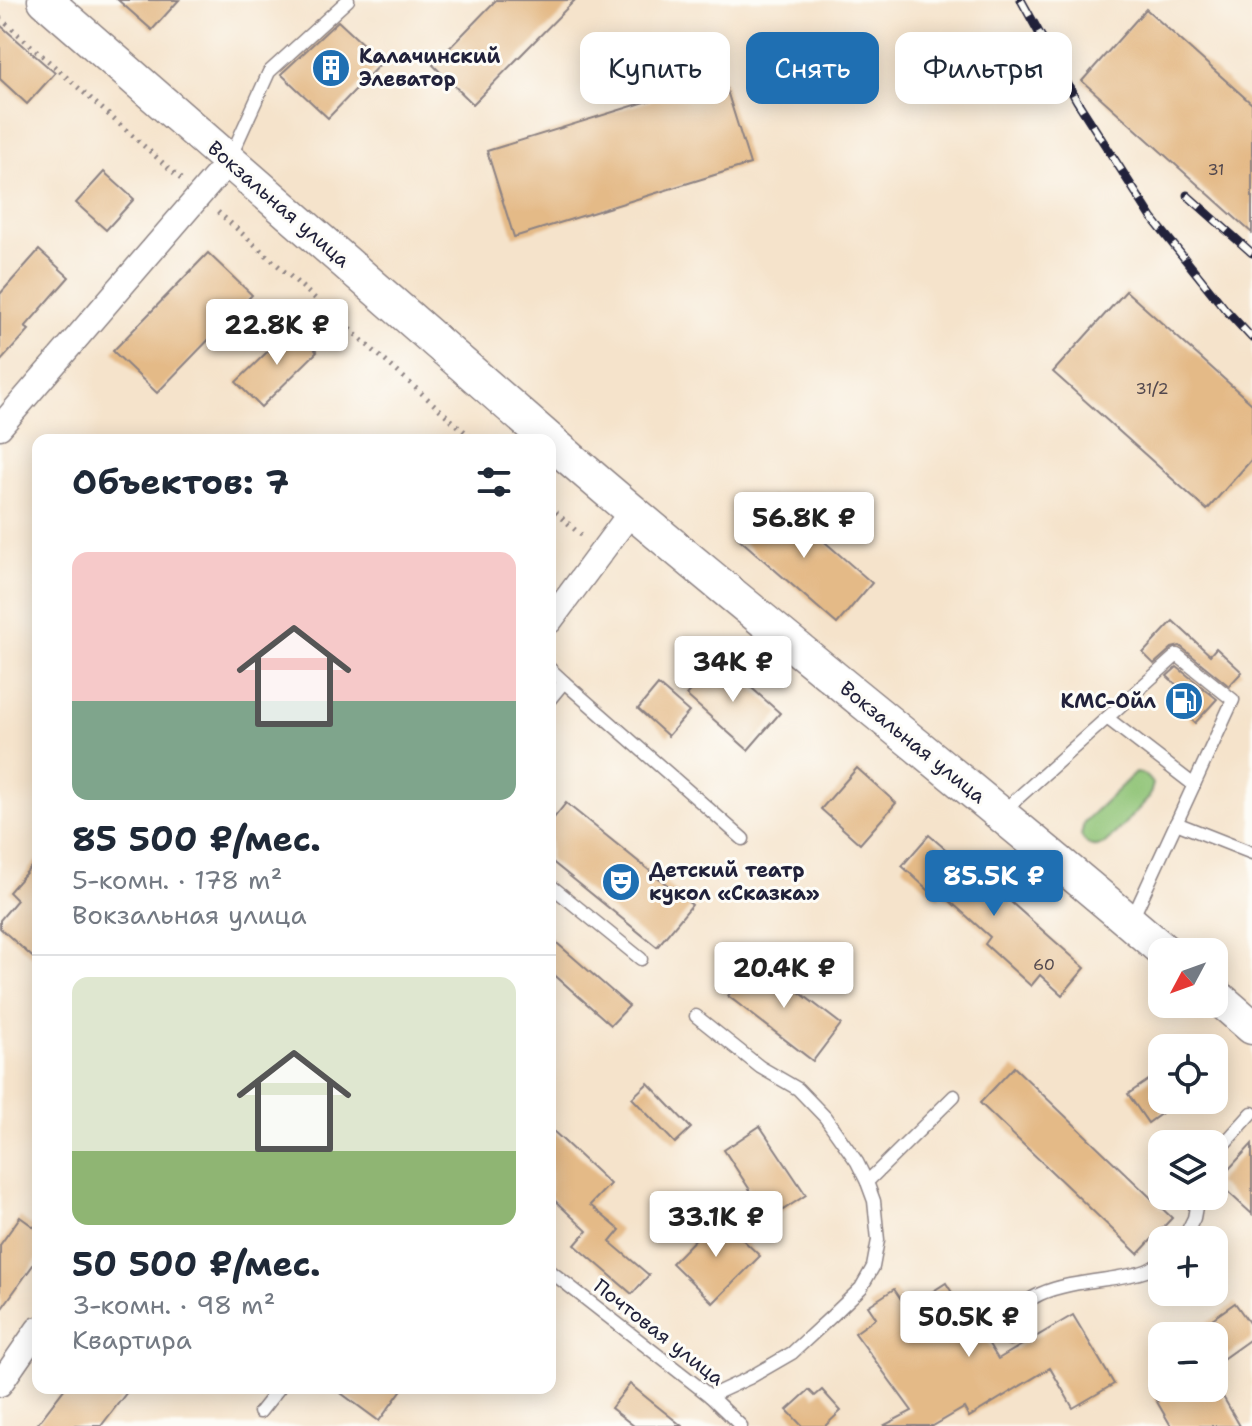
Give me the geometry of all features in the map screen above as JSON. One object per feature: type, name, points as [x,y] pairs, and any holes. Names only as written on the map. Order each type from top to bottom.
[{"type":"main road","name":"Вокзальная улица","points":[[45,0],[543,434]]},
{"type":"main road","name":"Вокзальная улица","points":[[556,445],[631,512],[1149,938]]},
{"type":"main road","points":[[1228,1006],[1252,1027]]},
{"type":"street","points":[[0,427],[229,161]]},
{"type":"street","points":[[556,613],[631,512]]},
{"type":"street","points":[[0,1384],[32,1338]]},
{"type":"lane","points":[[229,161],[269,72],[348,0]]},
{"type":"lane","points":[[1001,814],[1177,655],[1233,700],[1130,922]]},
{"type":"lane","points":[[556,675],[743,839]]},
{"type":"lane","points":[[556,692],[564,682]]},
{"type":"lane","points":[[1107,718],[1194,785]]},
{"type":"lane","points":[[1176,823],[1252,853]]},
{"type":"lane","points":[[556,890],[641,959]]},
{"type":"lane","points":[[696,1016],[760,1067],[798,1089],[825,1117],[857,1162],[867,1182],[874,1201],[878,1240],[873,1267],[861,1288],[792,1353],[710,1396]]},
{"type":"lane","points":[[867,1182],[954,1096]]},
{"type":"lane","points":[[1228,1140],[1252,1113]]},
{"type":"lane","points":[[1010,1339],[1010,1324],[1022,1306],[1049,1290],[1148,1271]]},
{"type":"lane","name":"Почтовая улица","points":[[556,1276],[710,1396],[741,1426]]},
{"type":"lane","points":[[260,1412],[274,1394]]},
{"type":"path","points":[[0,18],[467,434]]},
{"type":"path","points":[[556,512],[601,553]]},
{"type":"green space","points":[[1135,773],[1146,776],[1153,784],[1149,798],[1106,843],[1095,846],[1086,843],[1081,836],[1084,822]]},
{"type":"building","points":[[118,0],[179,0],[152,30]]},
{"type":"building","points":[[496,0],[575,0],[473,104],[433,65]]},
{"type":"building","points":[[1146,9],[1252,104],[1252,233],[1082,81]]},
{"type":"building","name":"Калачинский Элеватор","points":[[338,21],[382,62],[328,118],[281,74]]},
{"type":"building","points":[[0,25],[55,73],[27,104],[0,79]]},
{"type":"building","points":[[730,100],[750,164],[514,237],[487,151],[639,104],[730,104]]},
{"type":"building","points":[[104,172],[134,199],[106,230],[76,203]]},
{"type":"building","points":[[39,250],[69,277],[25,327],[29,330],[0,362],[0,294]]},
{"type":"building","points":[[208,253],[252,295],[157,393],[113,351]]},
{"type":"building","points":[[1126,291],[1252,404],[1252,459],[1207,510],[1053,372]]},
{"type":"building","points":[[293,327],[317,352],[261,407],[236,382]]},
{"type":"building","points":[[772,496],[872,583],[837,624],[737,537]]},
{"type":"building","points":[[1173,621],[1210,655],[1216,648],[1242,672],[1229,686],[1180,646],[1172,648],[1154,664],[1143,653]]},
{"type":"building","points":[[718,658],[780,713],[748,750],[686,695]]},
{"type":"building","points":[[1177,667],[1217,699],[1195,723],[1169,699],[1180,688],[1167,676]]},
{"type":"building","points":[[658,685],[689,712],[668,736],[638,709]]},
{"type":"building","points":[[857,768],[896,803],[860,844],[821,809]]},
{"type":"building","name":"Детский театр кукол «Сказка»","points":[[566,803],[692,905],[657,947],[556,865],[556,816]]},
{"type":"building","points":[[929,835],[993,890],[995,888],[1085,968],[1062,995],[1040,975],[1031,986],[985,944],[990,937],[942,894],[938,899],[902,866]]},
{"type":"building","points":[[32,866],[32,957],[0,928],[0,920],[17,900],[9,892]]},
{"type":"building","points":[[556,942],[629,1006],[611,1025],[556,976]]},
{"type":"building","points":[[756,959],[841,1024],[813,1061],[728,996]]},
{"type":"building","points":[[1014,1067],[1148,1195],[1148,1210],[1164,1210],[1172,1218],[1164,1226],[1148,1226],[1148,1243],[1138,1254],[980,1103]]},
{"type":"building","points":[[1148,1080],[1148,1114],[1161,1114],[1148,1123],[1128,1094]]},
{"type":"building","points":[[648,1083],[691,1128],[675,1143],[632,1098]]},
{"type":"building","points":[[760,1126],[806,1195],[769,1219],[724,1150]]},
{"type":"building","points":[[556,1134],[610,1184],[590,1205],[620,1230],[610,1242],[649,1275],[632,1294],[575,1245],[587,1231],[556,1202]]},
{"type":"building","points":[[1252,1144],[1252,1214],[1228,1192],[1228,1170]]},
{"type":"building","points":[[718,1216],[760,1256],[713,1303],[672,1263]]},
{"type":"building","points":[[20,1217],[32,1226],[32,1266],[0,1311],[0,1245]]},
{"type":"building","points":[[946,1283],[966,1315],[970,1313],[998,1359],[1073,1315],[1114,1384],[1073,1408],[1050,1368],[969,1417],[964,1408],[933,1426],[883,1426],[912,1411],[855,1333],[876,1318],[868,1306],[894,1289],[907,1308]]},
{"type":"building","points":[[1235,1303],[1252,1327],[1252,1338],[1228,1355],[1228,1322],[1208,1322]]},
{"type":"building","points":[[630,1384],[682,1426],[634,1426],[611,1408]]},
{"type":"building","points":[[809,1390],[815,1396],[822,1390],[841,1411],[825,1426],[802,1426],[787,1410]]},
{"type":"building","points":[[60,1394],[125,1394],[101,1426],[36,1426]]},
{"type":"building","points":[[342,1394],[399,1394],[379,1421]]},
{"type":"building","points":[[1157,1402],[1226,1402],[1240,1426],[1171,1426]]},
{"type":"railway","points":[[1021,0],[1077,101],[1152,218],[1252,338]]},
{"type":"railway","points":[[1187,195],[1252,253]]},
{"type":"place","name":"Калачинский Элеватор","points":[[331,68]]},
{"type":"place","name":"КМС-Ойл","points":[[1184,701]]},
{"type":"place","name":"Детский театр кукол «Сказка»","points":[[621,882]]}]
